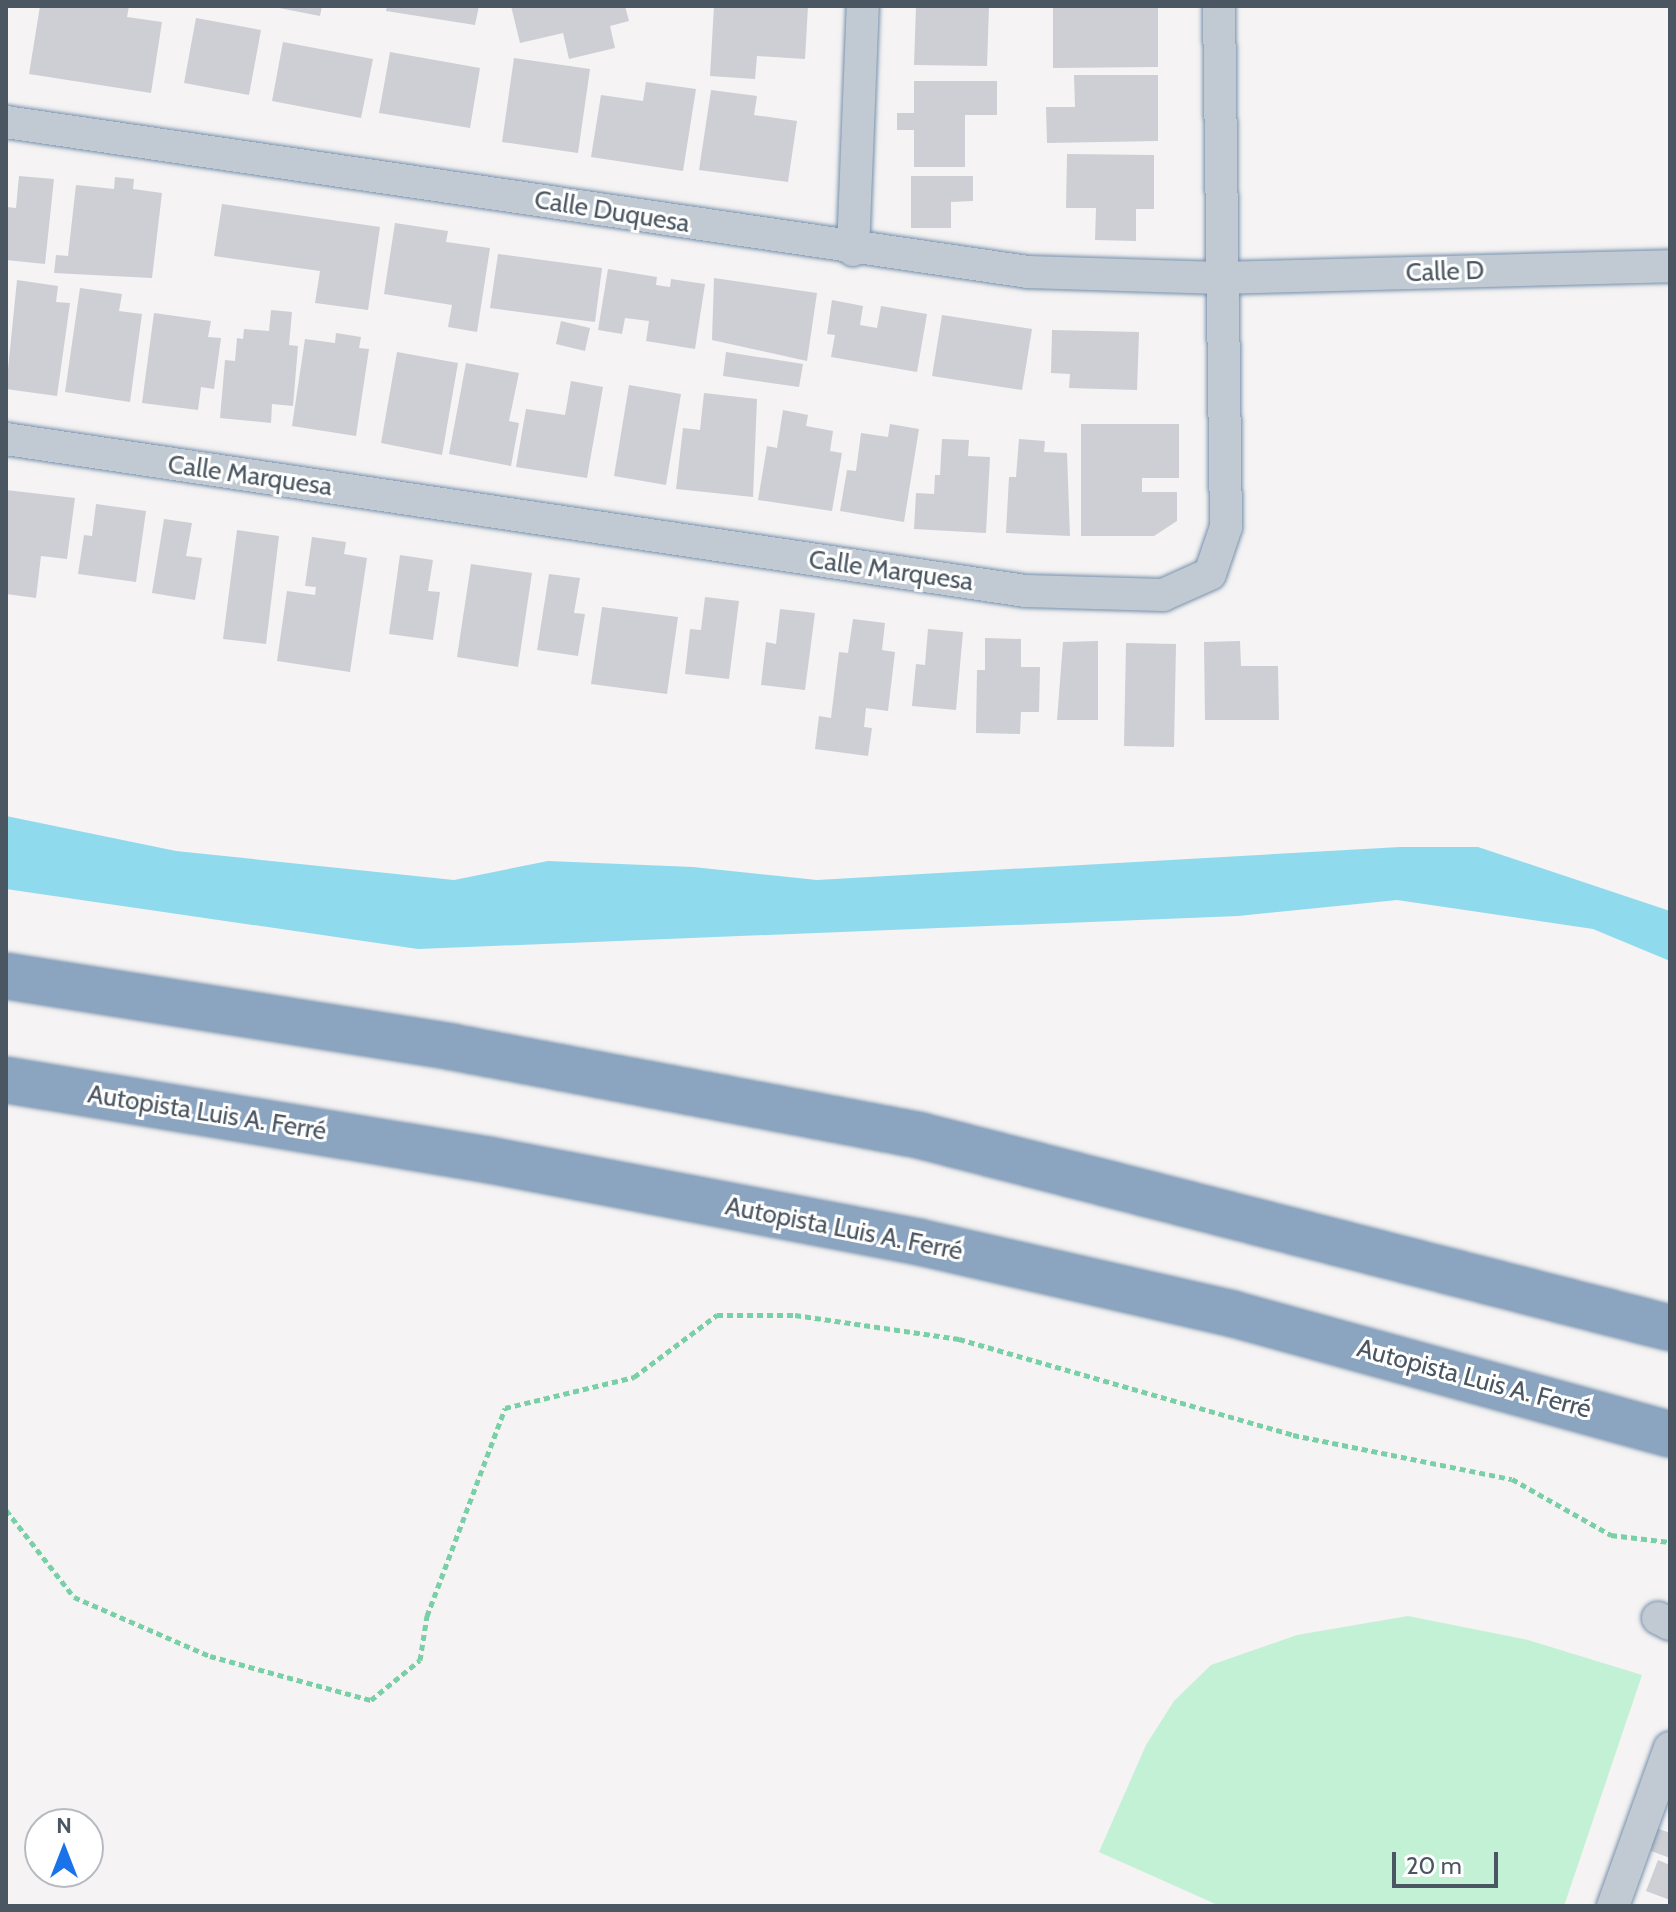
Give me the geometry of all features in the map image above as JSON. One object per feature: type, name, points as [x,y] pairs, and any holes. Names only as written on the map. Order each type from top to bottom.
[{"type":"highway","points":[[6,976],[452,1047],[918,1135],[1670,1328]]},
{"type":"highway","name":"Autopista Luis A. Ferré","points":[[6,1080],[489,1160],[919,1242],[1233,1314],[1670,1434]]},
{"type":"street","points":[[853,250],[863,6]]},
{"type":"street","name":"Calle Marquesa","points":[[6,439],[1026,591],[1163,595],[1210,574],[1226,527],[1220,278],[1219,6]]},
{"type":"street","name":"Calle Duquesa","points":[[6,122],[853,250],[1028,272],[1220,278]]},
{"type":"street","name":"Calle D","points":[[1220,278],[1670,266]]},
{"type":"street","points":[[1613,1906],[1670,1748]]},
{"type":"path","points":[[6,1510],[74,1597],[210,1656],[371,1700],[420,1660],[427,1616],[505,1408],[634,1377],[717,1315],[795,1315],[959,1339],[1293,1435],[1512,1479],[1611,1535],[1670,1542]]},
{"type":"green space","points":[[1408,1616],[1528,1640],[1642,1675],[1564,1906],[1220,1906],[1099,1852],[1146,1745],[1174,1701],[1211,1665],[1297,1635]]},
{"type":"water","points":[[6,816],[176,851],[454,880],[548,861],[693,867],[817,880],[1400,847],[1478,847],[1670,911],[1670,961],[1593,929],[1397,900],[1238,916],[418,949],[6,889]]},
{"type":"building","points":[[40,6],[129,6],[127,17],[162,22],[151,93],[29,74]]},
{"type":"building","points":[[269,6],[322,6],[320,16]]},
{"type":"building","points":[[387,6],[479,6],[475,25],[386,11]]},
{"type":"building","points":[[511,6],[625,6],[629,21],[610,26],[615,48],[569,59],[563,33],[520,43]]},
{"type":"building","points":[[714,6],[808,6],[805,59],[757,56],[755,79],[710,76]]},
{"type":"building","points":[[916,6],[989,6],[987,66],[914,65]]},
{"type":"building","points":[[1053,6],[1158,6],[1158,67],[1053,68]]},
{"type":"building","points":[[196,18],[261,30],[249,95],[184,83]]},
{"type":"building","points":[[283,42],[373,59],[361,118],[272,101]]},
{"type":"building","points":[[390,52],[480,68],[470,128],[379,113]]},
{"type":"building","points":[[514,58],[590,69],[578,153],[502,142]]},
{"type":"building","points":[[1074,75],[1158,75],[1158,141],[1047,143],[1046,107],[1075,107]]},
{"type":"building","points":[[914,81],[997,81],[997,115],[965,115],[965,167],[914,167],[914,130],[897,130],[897,113],[914,113]]},
{"type":"building","points":[[646,82],[696,89],[683,171],[591,157],[601,95],[643,101]]},
{"type":"building","points":[[711,90],[757,96],[754,115],[797,121],[788,182],[699,170]]},
{"type":"building","points":[[1067,154],[1154,155],[1154,209],[1136,209],[1136,241],[1095,240],[1096,208],[1066,208]]},
{"type":"building","points":[[19,176],[54,179],[45,264],[6,260],[6,207],[16,208]]},
{"type":"building","points":[[911,176],[973,176],[973,201],[951,202],[951,228],[911,228]]},
{"type":"building","points":[[115,177],[134,179],[133,189],[162,193],[152,278],[54,273],[56,255],[68,256],[76,185],[114,189]]},
{"type":"building","points":[[222,204],[380,227],[368,310],[315,303],[320,271],[214,256]]},
{"type":"building","points":[[395,223],[448,231],[446,242],[490,248],[477,332],[448,327],[452,305],[384,294]]},
{"type":"building","points":[[498,254],[602,268],[595,322],[490,308]]},
{"type":"building","points":[[608,269],[657,277],[656,285],[670,287],[671,279],[705,284],[695,349],[646,341],[649,321],[625,318],[622,334],[598,330]]},
{"type":"building","points":[[714,278],[817,293],[807,361],[712,340]]},
{"type":"building","points":[[17,280],[58,286],[56,302],[70,303],[57,396],[6,389]]},
{"type":"building","points":[[80,288],[122,294],[119,311],[142,314],[130,402],[65,392]]},
{"type":"building","points":[[832,300],[863,306],[860,325],[877,328],[881,306],[927,314],[917,372],[831,357],[835,335],[827,334]]},
{"type":"building","points":[[271,310],[292,312],[289,345],[298,346],[293,406],[272,404],[271,423],[220,418],[225,360],[235,361],[237,338],[243,339],[244,329],[269,331]]},
{"type":"building","points":[[154,313],[211,321],[208,337],[221,338],[214,389],[201,387],[198,410],[142,403]]},
{"type":"building","points":[[942,315],[1032,329],[1022,390],[932,376]]},
{"type":"building","points":[[561,321],[590,328],[585,351],[556,344]]},
{"type":"building","points":[[1052,330],[1139,332],[1137,390],[1069,388],[1070,374],[1051,373]]},
{"type":"building","points":[[336,333],[361,337],[359,348],[369,349],[356,436],[292,426],[305,339],[335,343]]},
{"type":"building","points":[[397,352],[458,363],[442,455],[381,443]]},
{"type":"building","points":[[726,352],[803,364],[799,387],[723,376]]},
{"type":"building","points":[[466,363],[519,373],[509,421],[519,423],[511,466],[449,454]]},
{"type":"building","points":[[571,381],[603,387],[587,478],[516,467],[526,409],[565,415]]},
{"type":"building","points":[[629,385],[681,394],[666,485],[614,476]]},
{"type":"building","points":[[704,393],[757,399],[753,497],[676,489],[683,428],[700,430]]},
{"type":"building","points":[[783,410],[808,415],[806,426],[833,431],[830,451],[842,453],[832,511],[758,500],[767,446],[777,448]]},
{"type":"building","points":[[890,424],[919,429],[904,522],[840,511],[847,470],[856,471],[861,433],[888,437]]},
{"type":"building","points":[[1081,424],[1179,424],[1179,478],[1142,478],[1142,492],[1177,492],[1177,521],[1154,536],[1081,536]]},
{"type":"building","points":[[942,439],[969,440],[968,456],[990,457],[986,533],[914,529],[916,493],[934,494],[935,475],[940,475]]},
{"type":"building","points":[[1019,439],[1045,441],[1044,452],[1067,453],[1070,536],[1006,533],[1009,477],[1016,477]]},
{"type":"building","points":[[6,490],[75,498],[67,559],[41,556],[36,598],[6,594]]},
{"type":"building","points":[[96,504],[146,511],[136,582],[78,574],[84,535],[92,536]]},
{"type":"building","points":[[164,519],[192,523],[186,556],[202,558],[195,600],[152,593]]},
{"type":"building","points":[[237,530],[279,536],[266,644],[223,639]]},
{"type":"building","points":[[312,537],[346,542],[344,554],[367,558],[350,672],[277,661],[287,591],[315,595],[316,587],[305,586]]},
{"type":"building","points":[[400,555],[433,560],[428,591],[440,592],[433,640],[389,634]]},
{"type":"building","points":[[471,564],[532,573],[518,667],[457,657]]},
{"type":"building","points":[[549,574],[580,578],[574,613],[585,614],[578,656],[537,650]]},
{"type":"building","points":[[705,597],[739,601],[729,679],[685,674],[690,629],[701,630]]},
{"type":"building","points":[[602,607],[678,617],[667,694],[591,684]]},
{"type":"building","points":[[780,609],[815,613],[805,690],[761,685],[766,642],[776,644]]},
{"type":"building","points":[[853,619],[885,623],[882,650],[895,652],[888,711],[866,708],[864,727],[872,728],[868,756],[815,749],[819,716],[831,718],[839,652],[848,653]]},
{"type":"building","points":[[928,629],[963,632],[956,710],[912,706],[916,664],[925,665]]},
{"type":"building","points":[[985,638],[1021,639],[1021,667],[1040,667],[1039,712],[1021,712],[1020,734],[976,733],[977,670],[985,670]]},
{"type":"building","points":[[1098,641],[1098,720],[1057,720],[1063,642]]},
{"type":"building","points":[[1240,641],[1241,666],[1278,666],[1279,720],[1205,720],[1204,642]]},
{"type":"building","points":[[1126,643],[1176,644],[1174,747],[1124,746]]},
{"type":"building","points":[[1654,1827],[1670,1833],[1670,1858],[1646,1849]]},
{"type":"building","points":[[1658,1860],[1670,1865],[1670,1900],[1646,1891]]}]
